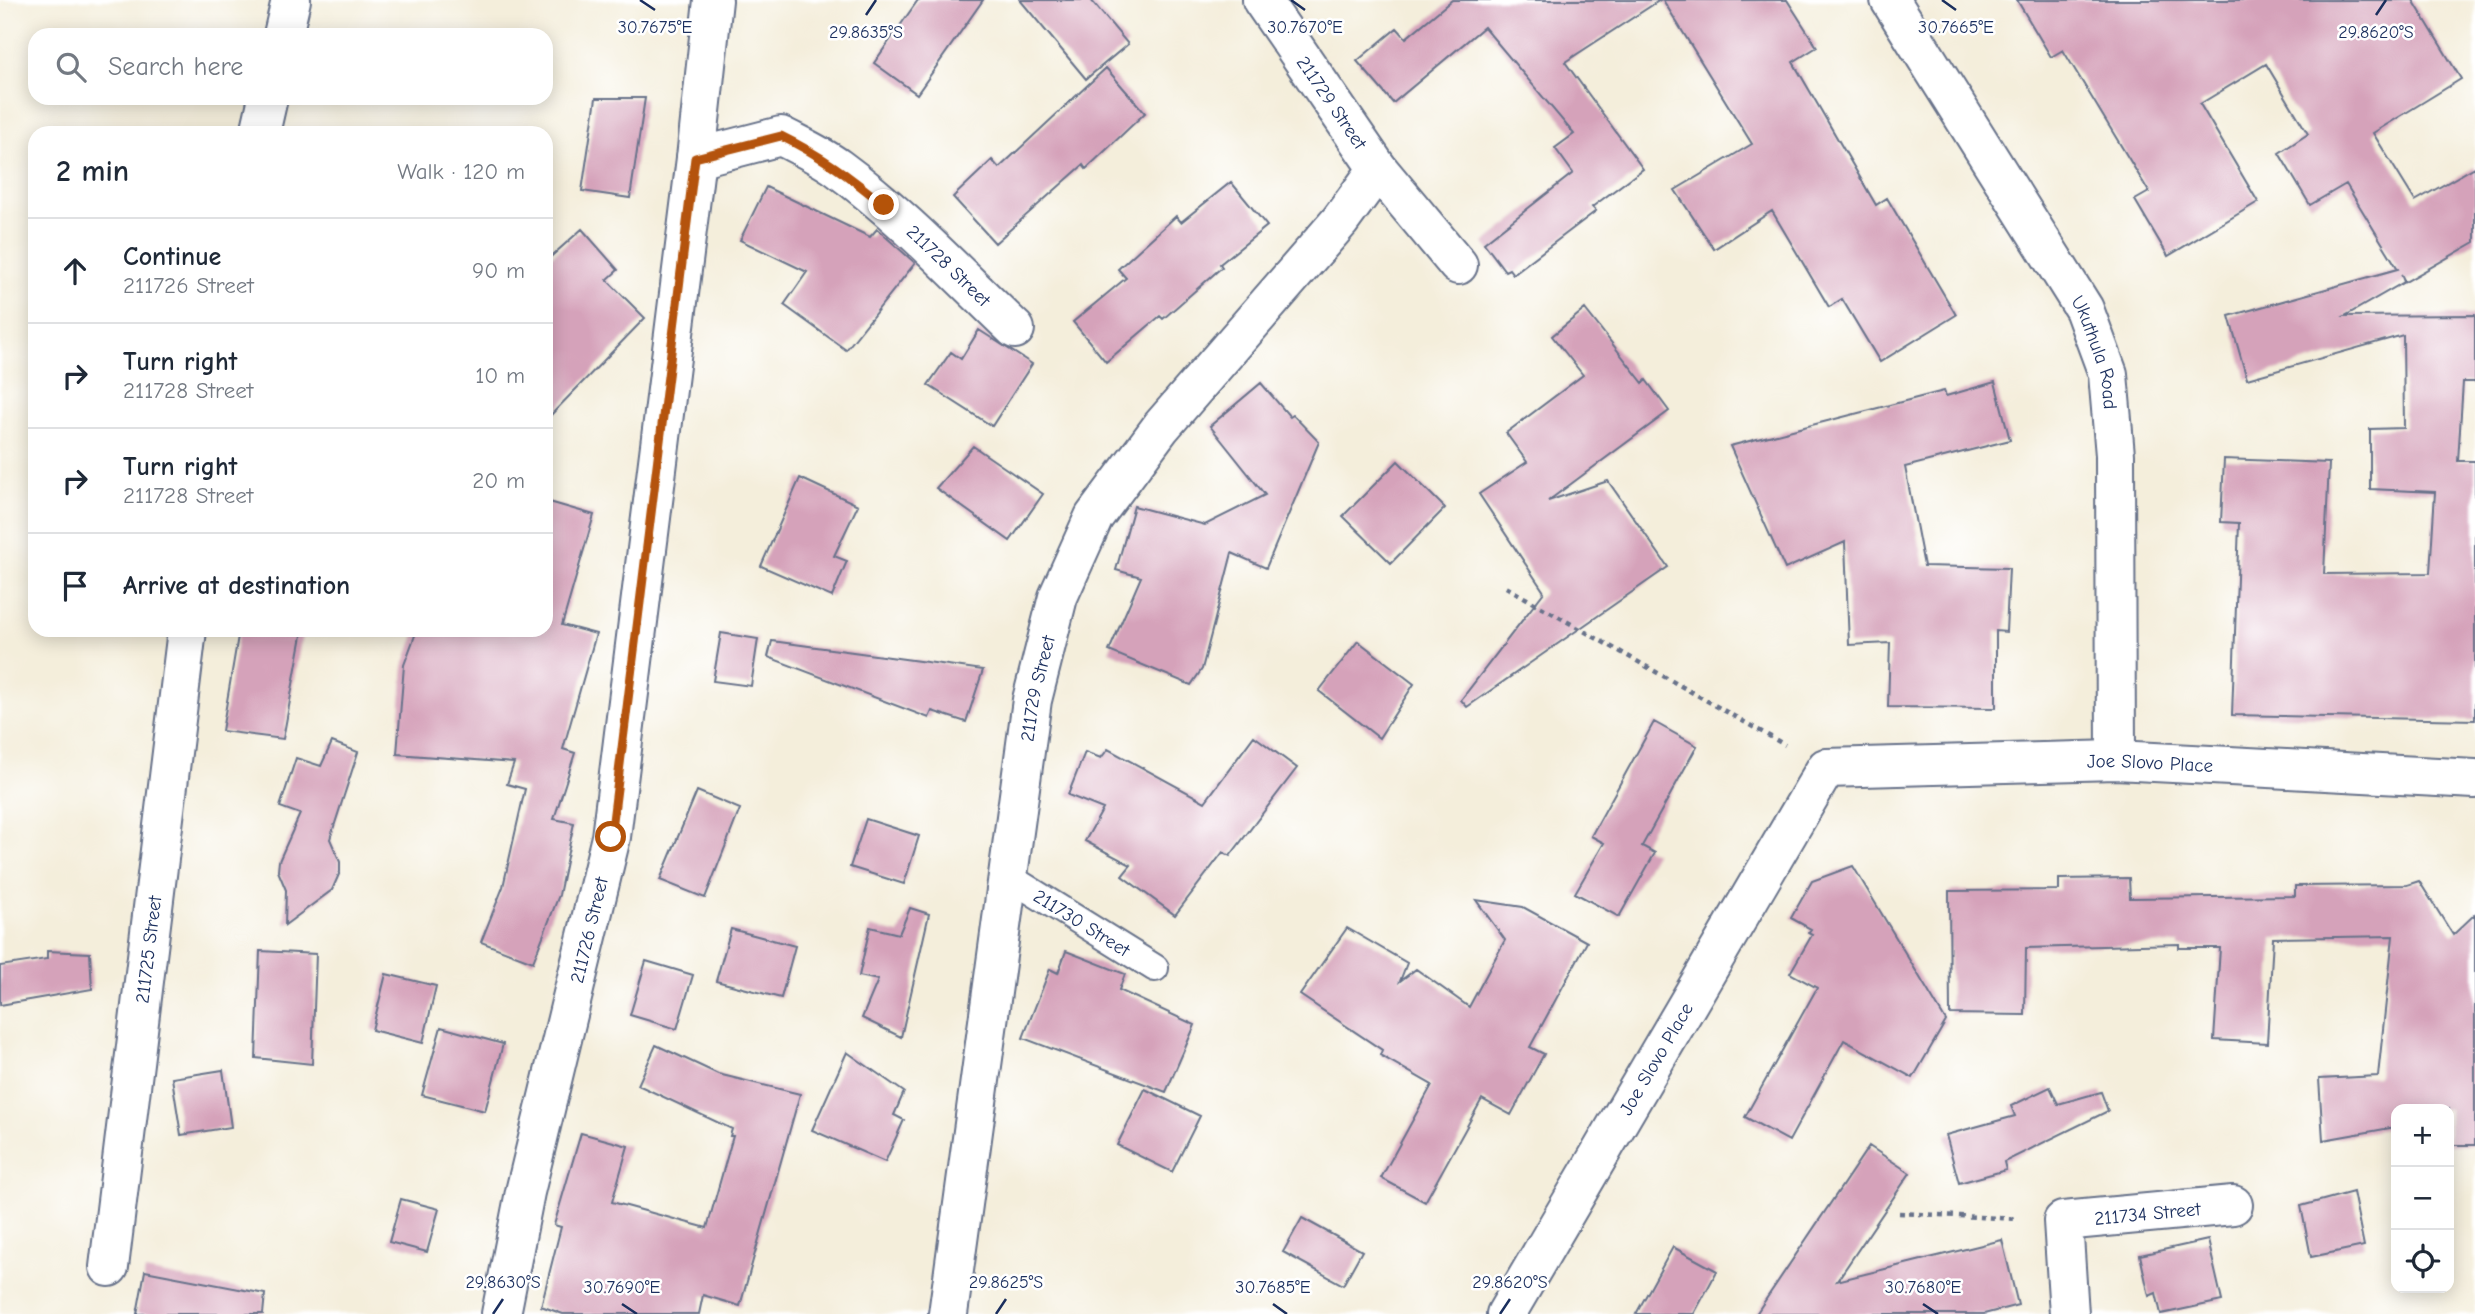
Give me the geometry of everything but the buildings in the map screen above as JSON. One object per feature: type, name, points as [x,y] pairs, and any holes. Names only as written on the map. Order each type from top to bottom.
[{"type":"street","points":[[285,28],[291,0]]},
{"type":"street","name":"211726 Street","points":[[501,1314],[525,1192],[611,837],[713,0]]},
{"type":"street","name":"211729 Street","points":[[1262,0],[1378,169],[1458,265]]},
{"type":"street","name":"Ukuthula Road","points":[[1890,0],[2084,309],[2108,374],[2115,455],[2116,760]]},
{"type":"street","points":[[262,126],[266,105]]},
{"type":"street","name":"211728 Street","points":[[695,158],[781,136],[815,153],[884,205],[1014,329]]},
{"type":"street","name":"211729 Street","points":[[948,1314],[1032,700],[1058,597],[1094,517],[1161,427],[1340,221],[1378,169]]},
{"type":"street","name":"211725 Street","points":[[109,1267],[186,637]]},
{"type":"street","name":"Joe Slovo Place","points":[[1506,1314],[1826,768],[2116,760],[2475,779]]},
{"type":"street","name":"211734 Street","points":[[2063,1221],[2233,1205]]},
{"type":"street","points":[[2063,1221],[2069,1314]]},
{"type":"lane","name":"211730 Street","points":[[1009,877],[1155,968]]},
{"type":"path","points":[[1506,587],[1826,768]]},
{"type":"path","points":[[1899,1213],[2063,1221]]},
{"type":"route","points":[[611,837],[695,158],[781,136],[837,167],[884,205]]}]
